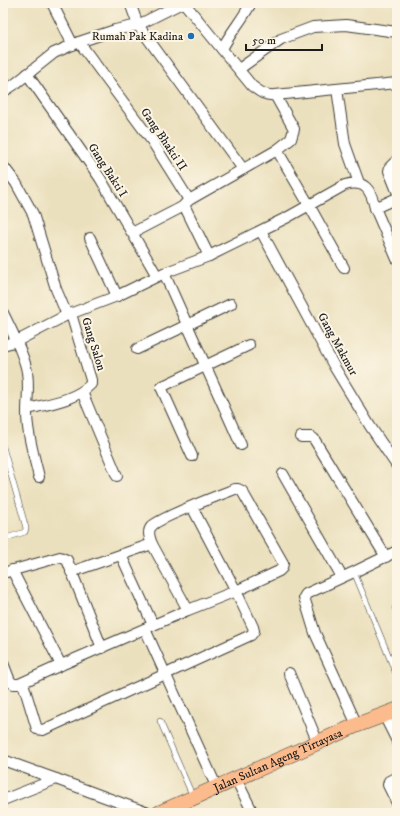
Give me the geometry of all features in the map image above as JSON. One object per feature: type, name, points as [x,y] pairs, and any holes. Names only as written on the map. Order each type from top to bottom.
[{"type":"main road","name":"Jalan Sultan Ageng Tirtayasa","points":[[159,813],[357,725],[390,712]]},
{"type":"street","name":"Gang Bhakti II","points":[[52,3],[76,44],[152,141],[187,203],[209,256]]},
{"type":"street","points":[[130,3],[138,25],[243,169]]},
{"type":"street","points":[[3,92],[54,54],[76,44],[116,30],[138,25],[180,4],[185,3],[252,86],[268,96],[397,83]]},
{"type":"street","points":[[222,49],[228,38],[243,18],[251,3]]},
{"type":"street","points":[[238,69],[280,39],[313,27],[346,25],[397,32]]},
{"type":"street","name":"Gang Bakti I","points":[[27,74],[100,178],[132,233],[187,203]]},
{"type":"street","points":[[337,89],[345,144],[359,183],[369,191],[397,259]]},
{"type":"street","points":[[187,203],[276,150],[291,139],[294,129],[275,95]]},
{"type":"street","points":[[276,150],[344,268]]},
{"type":"street","points":[[397,160],[390,167],[389,171],[397,191]]},
{"type":"street","points":[[3,166],[16,183],[33,214],[56,289],[69,315]]},
{"type":"street","points":[[3,345],[17,341],[69,315],[209,256],[261,231],[345,185],[359,183]]},
{"type":"street","points":[[375,208],[397,198]]},
{"type":"street","name":"Gang Makmur","points":[[261,231],[336,368],[370,426],[397,466]]},
{"type":"street","points":[[134,236],[161,275],[187,325],[240,445]]},
{"type":"street","points":[[90,238],[117,296]]},
{"type":"street","points":[[137,349],[231,304]]},
{"type":"street","points":[[3,313],[17,341],[26,367],[28,382],[29,431],[39,477]]},
{"type":"street","name":"Gang Salon","points":[[69,315],[91,380],[91,384],[82,392]]},
{"type":"street","points":[[192,456],[160,388],[249,345]]},
{"type":"street","points":[[28,410],[82,392],[117,476]]},
{"type":"street","points":[[301,437],[314,438],[386,557]]},
{"type":"street","points":[[283,474],[342,578]]},
{"type":"street","points":[[3,663],[7,679],[16,685],[23,683],[61,665],[279,572],[283,563],[242,491],[238,489],[152,524],[149,530],[152,544],[188,610]]},
{"type":"street","points":[[23,683],[37,729],[40,730],[251,635],[254,631],[253,626],[192,507]]},
{"type":"street","points":[[71,572],[152,544]]},
{"type":"street","points":[[357,725],[315,633],[304,599],[306,594],[397,551]]},
{"type":"street","points":[[121,555],[149,627],[165,674],[217,788]]},
{"type":"street","points":[[61,665],[7,572],[60,557],[67,560],[102,648]]},
{"type":"street","points":[[288,673],[318,743]]},
{"type":"street","points":[[390,712],[397,741]]},
{"type":"street","points":[[3,760],[148,813]]},
{"type":"street","points":[[397,777],[389,781],[388,785],[397,803]]},
{"type":"street","points":[[3,800],[56,779]]},
{"type":"street","points":[[236,779],[253,813]]},
{"type":"lane","points":[[3,447],[26,528],[25,532],[3,539]]},
{"type":"lane","points":[[354,572],[397,676]]},
{"type":"lane","points":[[160,721],[193,798]]},
{"type":"place","name":"Rumah Pak Kadina","points":[[191,36]]}]
